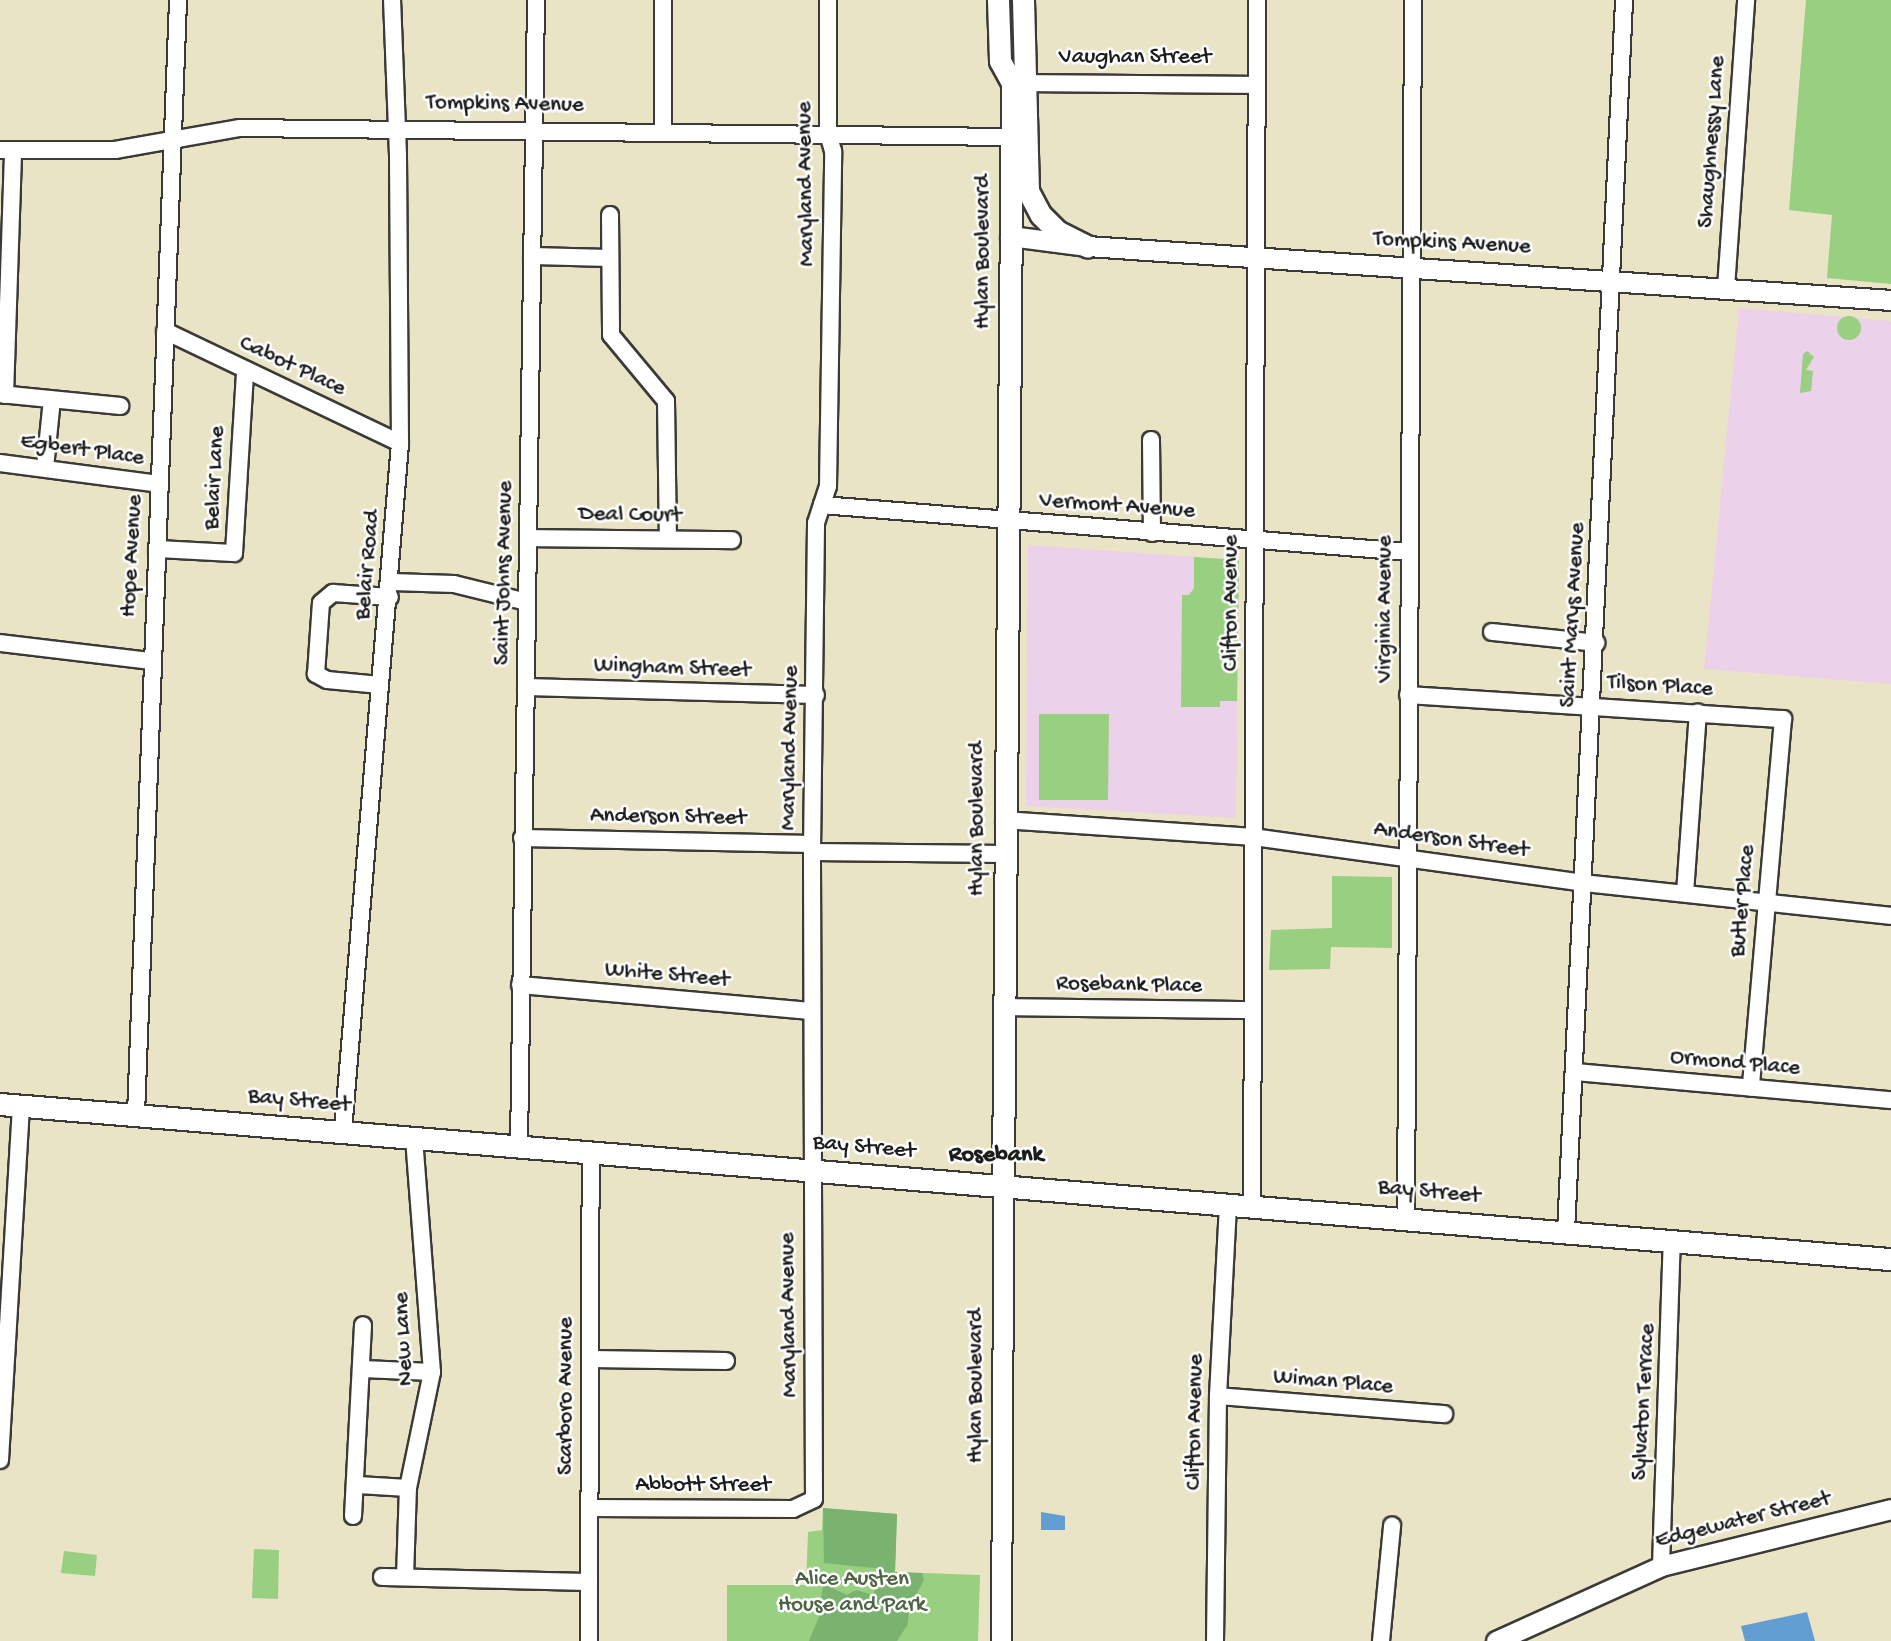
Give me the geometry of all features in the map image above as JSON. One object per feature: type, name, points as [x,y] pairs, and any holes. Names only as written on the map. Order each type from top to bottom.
[{"type":"main road","name":"Hylan Boulevard","points":[[998,0],[1000,61],[1018,83]]},
{"type":"main road","name":"Hylan Boulevard","points":[[1003,1185],[1005,521],[1011,137],[1018,83],[1023,0]]},
{"type":"main road","points":[[1018,83],[1028,191],[1041,215],[1057,231],[1087,246]]},
{"type":"main road","name":"Bay Street","points":[[11,1105],[1891,1259]]},
{"type":"street","name":"Hope Avenue","points":[[136,1115],[150,661],[157,549],[178,0]]},
{"type":"street","name":"Belair Road","points":[[343,1131],[380,684],[391,589],[400,443],[392,0]]},
{"type":"street","name":"Saint Johns Avenue","points":[[519,1146],[536,0]]},
{"type":"street","points":[[663,0],[663,132]]},
{"type":"street","name":"Maryland Avenue","points":[[814,1499],[812,848],[816,695],[816,523],[828,473],[833,150],[828,133],[828,0]]},
{"type":"street","name":"Clifton Avenue","points":[[1252,1206],[1257,0]]},
{"type":"street","name":"Virginia Avenue","points":[[1406,1218],[1413,0]]},
{"type":"street","name":"Saint Marys Avenue","points":[[1566,1232],[1625,0]]},
{"type":"street","name":"Shaughnessy Lane","points":[[1726,288],[1746,0]]},
{"type":"street","name":"Vaughan Street","points":[[1018,83],[1257,85]]},
{"type":"street","name":"Tompkins Avenue","points":[[7,150],[115,150],[240,128],[396,127],[1011,137]]},
{"type":"street","points":[[7,150],[3,394],[120,406]]},
{"type":"street","points":[[610,215],[611,335],[666,401],[668,538]]},
{"type":"street","name":"Tompkins Avenue","points":[[1010,236],[1087,246],[1612,278],[1891,300]]},
{"type":"street","points":[[532,256],[610,258]]},
{"type":"street","name":"Cabot Place","points":[[165,331],[400,443]]},
{"type":"street","name":"Belair Lane","points":[[157,549],[233,553],[245,371]]},
{"type":"street","points":[[45,468],[52,399]]},
{"type":"street","points":[[1151,440],[1152,533]]},
{"type":"street","name":"Egbert Place","points":[[0,463],[159,484]]},
{"type":"street","name":"Vermont Avenue","points":[[822,505],[1409,552]]},
{"type":"street","name":"Deal Court","points":[[528,537],[732,540]]},
{"type":"street","points":[[380,684],[327,680],[316,674],[321,603],[333,593],[468,586],[527,602]]},
{"type":"street","points":[[1492,632],[1596,643]]},
{"type":"street","points":[[0,643],[150,661]]},
{"type":"street","name":"Wingham Street","points":[[526,687],[816,695]]},
{"type":"street","name":"Tilson Place","points":[[1408,695],[1593,704],[1783,719]]},
{"type":"street","points":[[1685,893],[1698,712]]},
{"type":"street","name":"Butler Place","points":[[1751,1088],[1783,719]]},
{"type":"street","name":"Anderson Street","points":[[1004,820],[1253,837],[1583,883],[1891,916]]},
{"type":"street","name":"Anderson Street","points":[[522,838],[1004,854]]},
{"type":"street","name":"White Street","points":[[520,985],[811,1012]]},
{"type":"street","name":"Rosebank Place","points":[[1005,1007],[1252,1010]]},
{"type":"street","name":"Ormond Place","points":[[1574,1072],[1891,1100]]},
{"type":"street","points":[[0,1460],[11,1105]]},
{"type":"street","name":"New Lane","points":[[405,1577],[408,1488],[432,1372],[414,1138]]},
{"type":"street","name":"Scarboro Avenue","points":[[589,1641],[591,1152]]},
{"type":"street","name":"Hylan Boulevard","points":[[1001,1641],[1003,1185]]},
{"type":"street","name":"Clifton Avenue","points":[[1215,1641],[1218,1396],[1228,1204]]},
{"type":"street","name":"Sylvaton Terrace","points":[[1661,1566],[1672,1344],[1672,1240]]},
{"type":"street","points":[[1891,1248],[1891,1259]]},
{"type":"street","points":[[353,1516],[358,1485],[363,1325]]},
{"type":"street","points":[[590,1359],[726,1361]]},
{"type":"street","points":[[363,1369],[432,1372]]},
{"type":"street","name":"Wiman Place","points":[[1218,1396],[1444,1414]]},
{"type":"street","points":[[358,1485],[408,1488]]},
{"type":"street","name":"Abbott Street","points":[[590,1508],[793,1509],[814,1499]]},
{"type":"street","name":"Edgewater Street","points":[[1496,1641],[1661,1566],[1891,1509]]},
{"type":"street","points":[[1381,1641],[1392,1526]]},
{"type":"street","points":[[382,1577],[589,1582]]},
{"type":"shaded area","points":[[1739,308],[1891,321],[1891,684],[1704,669]]},
{"type":"shaded area","points":[[1028,545],[1239,560],[1236,818],[1026,806]]},
{"type":"green space","points":[[1806,0],[1891,0],[1891,284],[1827,278],[1832,215],[1789,210]]},
{"type":"green space","points":[[1849,316],[1858,319],[1861,328],[1858,337],[1849,340],[1840,337],[1837,328],[1840,319]]},
{"type":"green space","points":[[1807,351],[1814,357],[1806,370],[1813,371],[1811,391],[1800,393],[1803,354]]},
{"type":"green space","points":[[1194,557],[1239,560],[1237,701],[1220,701],[1220,707],[1181,707],[1182,595],[1189,595],[1194,588]]},
{"type":"green space","points":[[1039,714],[1109,714],[1108,800],[1039,800]]},
{"type":"green space","points":[[1332,876],[1392,877],[1392,948],[1331,947],[1330,969],[1269,970],[1271,930],[1332,928]]},
{"type":"green space","name":"Alice Austen House and Park","points":[[823,1508],[897,1514],[895,1572],[980,1575],[978,1641],[727,1641],[727,1585],[806,1585],[808,1532],[822,1530]]},
{"type":"green space","points":[[823,1508],[897,1514],[895,1572],[922,1573],[924,1580],[909,1608],[908,1624],[897,1641],[809,1641],[819,1617],[824,1575],[834,1576],[834,1589],[847,1595],[856,1590],[873,1595],[877,1584],[884,1584],[884,1569],[824,1563]]},
{"type":"green space","points":[[254,1549],[279,1550],[278,1599],[252,1598]]},
{"type":"green space","points":[[64,1551],[97,1555],[95,1576],[61,1573]]},
{"type":"water","points":[[1041,1512],[1065,1516],[1065,1530],[1041,1530]]},
{"type":"water","points":[[1807,1612],[1815,1641],[1745,1641],[1741,1626]]},
{"type":"district","name":"Rosebank","points":[[996,1156]]}]
